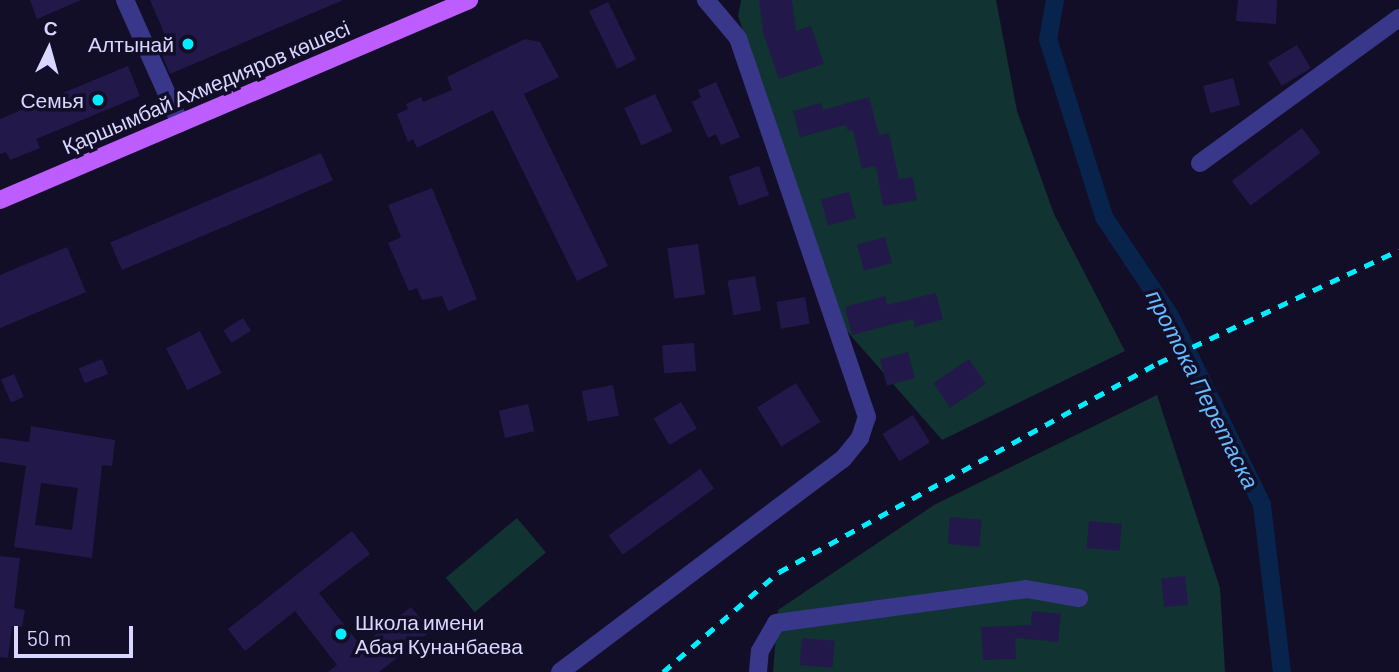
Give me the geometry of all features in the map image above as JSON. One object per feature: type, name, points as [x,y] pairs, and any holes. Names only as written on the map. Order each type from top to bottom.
[{"type":"main road","name":"Қаршымбай Ахмедияров көшесі","points":[[0,200],[469,0]]},
{"type":"street","points":[[125,0],[180,122]]},
{"type":"street","points":[[560,672],[843,459],[860,438],[867,417],[738,38],[706,0]]},
{"type":"street","points":[[1200,163],[1399,18]]},
{"type":"street","points":[[758,672],[760,652],[776,623],[1026,589],[1079,598]]},
{"type":"green space","points":[[741,0],[996,0],[1017,111],[1054,214],[1125,351],[942,440],[846,330],[738,16]]},
{"type":"green space","points":[[1157,395],[1220,588],[1225,672],[773,672],[778,610],[934,505]]},
{"type":"green space","points":[[517,518],[546,552],[475,612],[446,578]]},
{"type":"building","points":[[30,0],[81,0],[37,19]]},
{"type":"building","points":[[150,0],[343,0],[170,74],[159,48],[169,44]]},
{"type":"building","points":[[759,0],[792,0],[796,31],[811,26],[824,64],[779,79],[763,32]]},
{"type":"building","points":[[1238,0],[1277,0],[1276,24],[1236,21]]},
{"type":"building","points":[[608,2],[636,60],[617,69],[589,11]]},
{"type":"building","points":[[525,39],[540,42],[559,77],[524,94],[608,266],[577,281],[493,110],[417,148],[413,139],[408,142],[397,114],[408,109],[406,104],[421,97],[423,102],[452,90],[447,77]]},
{"type":"building","points":[[1297,45],[1311,68],[1282,86],[1268,63]]},
{"type":"building","points":[[128,66],[140,96],[36,139],[40,148],[10,160],[6,152],[0,154],[0,119]]},
{"type":"building","points":[[1233,78],[1240,105],[1210,113],[1203,86]]},
{"type":"building","points":[[716,82],[740,137],[721,145],[716,134],[708,138],[692,102],[701,97],[698,90]]},
{"type":"building","points":[[655,94],[672,131],[642,146],[624,108]]},
{"type":"building","points":[[869,97],[879,135],[889,133],[899,179],[913,177],[917,200],[883,206],[876,166],[862,169],[853,130],[848,131],[846,125],[800,137],[793,111],[821,103],[823,110]]},
{"type":"building","points":[[1302,128],[1321,153],[1250,206],[1232,181]]},
{"type":"building","points":[[321,153],[333,181],[122,270],[110,242]]},
{"type":"building","points":[[759,166],[769,195],[739,206],[729,176]]},
{"type":"building","points":[[432,188],[477,299],[448,311],[442,296],[422,300],[417,288],[409,291],[388,243],[401,237],[388,205]]},
{"type":"building","points":[[849,192],[856,218],[828,226],[821,200]]},
{"type":"building","points":[[885,237],[892,263],[864,271],[857,245]]},
{"type":"building","points":[[698,244],[705,295],[674,299],[667,248]]},
{"type":"building","points":[[67,247],[86,292],[0,328],[0,275]]},
{"type":"building","points":[[755,276],[761,310],[734,315],[727,281]]},
{"type":"building","points":[[936,293],[943,319],[915,327],[913,319],[852,335],[845,307],[885,296],[887,305]]},
{"type":"building","points":[[805,297],[810,324],[781,329],[776,302]]},
{"type":"building","points":[[243,318],[251,331],[231,343],[223,330]]},
{"type":"building","points":[[200,331],[221,373],[187,390],[166,348]]},
{"type":"building","points":[[694,343],[696,371],[664,373],[662,345]]},
{"type":"building","points":[[908,352],[915,378],[887,386],[880,360]]},
{"type":"building","points":[[102,359],[108,374],[85,383],[79,368]]},
{"type":"building","points":[[969,359],[986,384],[950,408],[933,383]]},
{"type":"building","points":[[14,374],[24,397],[11,402],[1,379]]},
{"type":"building","points":[[796,383],[820,422],[781,446],[757,407]]},
{"type":"building","points":[[613,385],[619,415],[588,422],[582,391]]},
{"type":"building","points":[[681,402],[697,429],[670,445],[654,418]]},
{"type":"building","points":[[528,404],[534,431],[505,438],[499,411]]},
{"type":"building","points":[[913,415],[930,442],[899,461],[882,434]]},
{"type":"building","points":[[31,426],[115,440],[112,466],[102,465],[92,558],[14,547],[26,466],[0,462],[0,438],[29,442]],"holes":[[[41,483],[78,488],[72,530],[35,525]]]},
{"type":"building","points":[[700,469],[714,488],[623,555],[609,535]]},
{"type":"building","points":[[950,517],[982,520],[980,547],[948,544]]},
{"type":"building","points":[[1089,521],[1122,524],[1120,551],[1087,548]]},
{"type":"building","points":[[352,531],[370,554],[319,593],[361,646],[411,607],[431,631],[379,672],[328,672],[337,665],[295,611],[245,651],[228,629]]},
{"type":"building","points":[[0,556],[20,558],[14,608],[25,610],[22,627],[12,626],[8,658],[0,657]]},
{"type":"building","points":[[1185,576],[1188,605],[1164,607],[1161,579]]},
{"type":"building","points":[[1032,611],[1061,614],[1058,642],[1015,638],[1016,659],[983,660],[981,627],[1031,625]]},
{"type":"building","points":[[802,638],[835,641],[833,668],[800,665]]},
{"type":"waterway","name":"протока Перетаска","points":[[1055,0],[1048,39],[1104,217],[1170,316],[1262,505],[1282,672]]},
{"type":"railway","points":[[663,672],[779,572],[1158,363],[1399,250]]},
{"type":"place","name":"Алтынай","points":[[188,44]]},
{"type":"place","name":"Семья","points":[[98,100]]},
{"type":"place","name":"Школа имени Абая Кунанбаева","points":[[341,634]]}]
